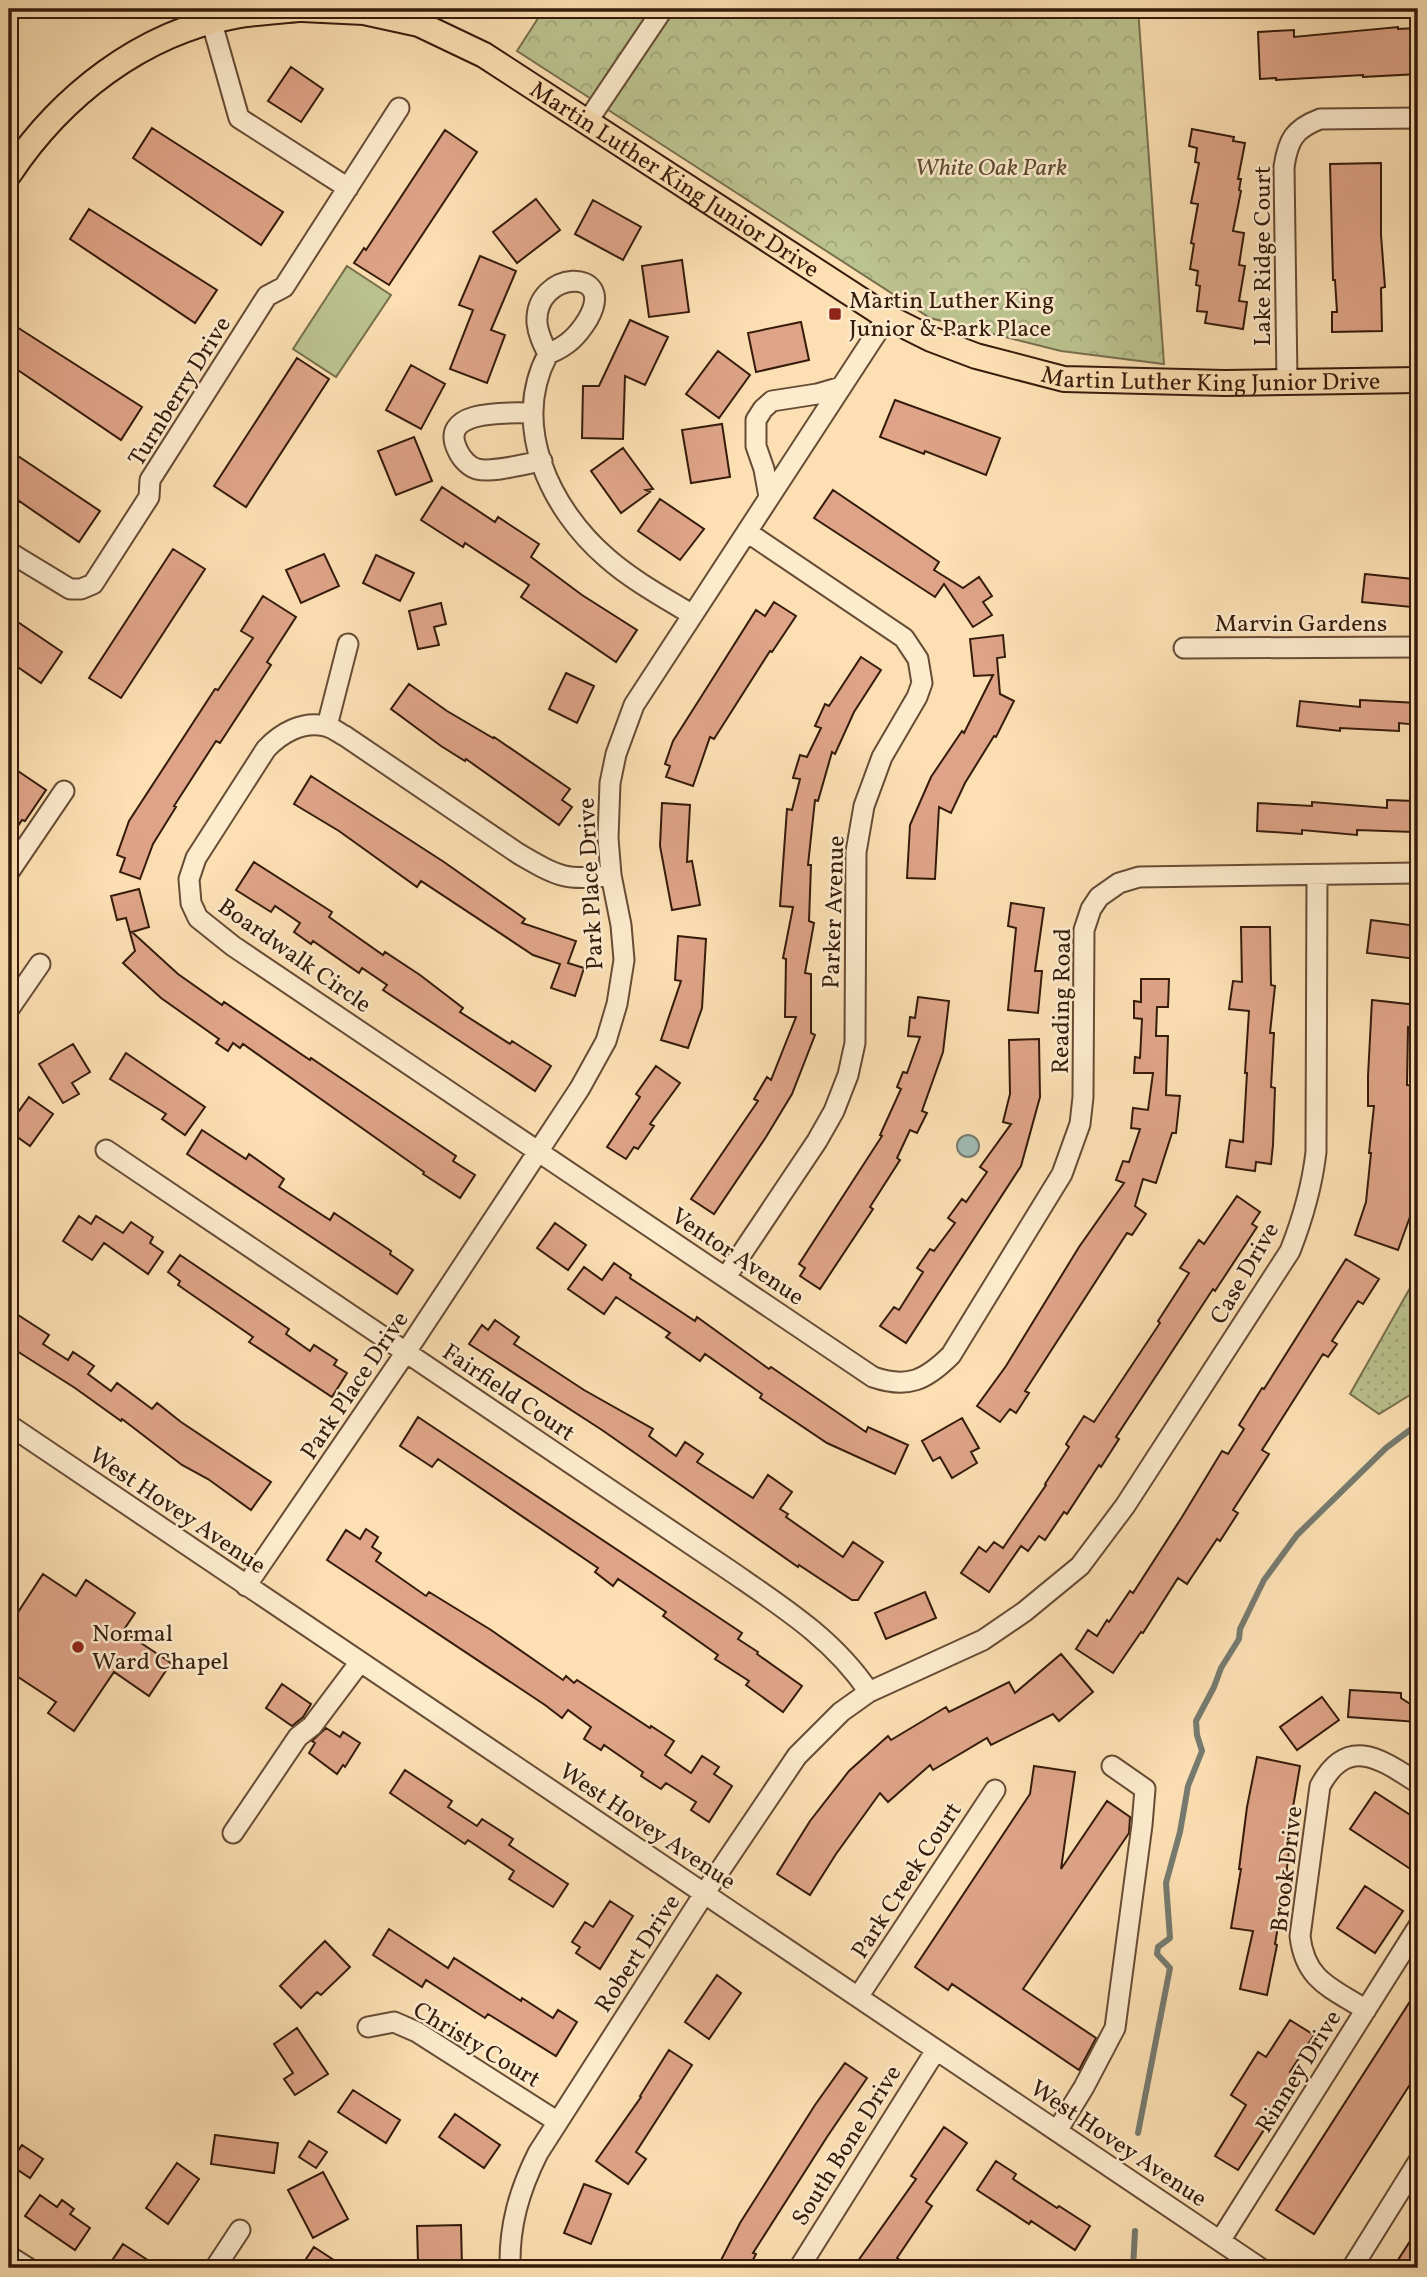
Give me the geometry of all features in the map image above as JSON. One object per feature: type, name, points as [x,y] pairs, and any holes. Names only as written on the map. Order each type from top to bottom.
[{"type":"main road","name":"Martin Luther King Junior Drive","points":[[9,174],[22,154],[60,110],[91,82],[145,46],[209,15],[236,16],[301,9],[421,17],[484,55],[887,317],[931,339],[976,356],[1063,379],[1147,382],[1418,380]]},
{"type":"street","points":[[587,122],[663,9]]},
{"type":"street","points":[[209,15],[239,118],[348,187]]},
{"type":"street","name":"Turnberry Drive","points":[[9,552],[70,589],[80,589],[93,584],[149,497],[150,480],[267,296],[284,288],[398,108]]},
{"type":"street","name":"Lake Ridge Court","points":[[1287,382],[1284,167],[1292,138],[1305,125],[1320,119],[1418,118]]},
{"type":"street","name":"Park Place Drive","points":[[246,1586],[406,1352],[580,1088],[606,1041],[617,1004],[624,960],[621,925],[611,876],[608,807],[610,783],[616,754],[634,705],[887,317]]},
{"type":"street","points":[[548,354],[534,386],[533,413],[541,461],[566,515],[607,558],[645,586],[691,614]]},
{"type":"street","points":[[769,497],[756,446],[756,420],[763,409],[772,401],[841,387]]},
{"type":"street","points":[[533,413],[482,413],[468,419],[458,428],[454,437],[457,450],[475,469],[487,470],[541,461]]},
{"type":"street","name":"Parker Avenue","points":[[726,1277],[817,1141],[834,1111],[848,1075],[855,1043],[856,852],[864,806],[882,757],[917,697],[922,683],[918,659],[904,638],[747,532]]},
{"type":"street","points":[[348,644],[327,726],[547,870],[564,877],[583,880],[611,876]]},
{"type":"street","name":"Marvin Gardens","points":[[1184,649],[1418,646]]},
{"type":"street","name":"Boardwalk Circle","points":[[327,726],[306,726],[288,731],[265,749],[196,858],[189,892],[198,918],[244,953],[538,1151]]},
{"type":"street","points":[[9,872],[64,791]]},
{"type":"street","name":"Reading Road","points":[[916,1381],[938,1368],[951,1354],[1062,1174],[1080,1124],[1085,1034],[1084,930],[1091,909],[1099,897],[1119,883],[1139,877],[1418,873]]},
{"type":"street","name":"Case Drive","points":[[1013,1620],[1072,1573],[1098,1543],[1290,1251],[1303,1218],[1316,1152],[1317,875]]},
{"type":"street","points":[[9,1009],[40,964]]},
{"type":"street","name":"Fairfield Court","points":[[106,1150],[818,1632],[856,1671],[869,1692]]},
{"type":"street","name":"Ventor Avenue","points":[[538,1151],[873,1377],[904,1384],[916,1381]]},
{"type":"street","name":"West Hovey Avenue","points":[[9,1426],[1260,2268]]},
{"type":"street","name":"Robert Drive","points":[[510,2268],[511,2230],[525,2180],[558,2122],[704,1894],[797,1756],[841,1712],[869,1692],[983,1640],[1013,1620]]},
{"type":"street","points":[[233,1833],[298,1737],[312,1726],[360,1662]]},
{"type":"street","name":"Brook Drive","points":[[1366,2010],[1318,1980],[1308,1967],[1302,1952],[1300,1936],[1321,1786],[1328,1772],[1349,1757],[1363,1755],[1378,1758],[1418,1783]]},
{"type":"street","points":[[1057,2131],[1115,2028],[1143,1825],[1145,1788],[1112,1766]]},
{"type":"street","name":"Park Creek Court","points":[[858,1997],[995,1790]]},
{"type":"street","name":"Rinney Drive","points":[[1220,2241],[1418,1927]]},
{"type":"street","name":"Christy Court","points":[[368,2027],[394,2022],[417,2032],[558,2122]]},
{"type":"street","name":"South Bone Drive","points":[[799,2268],[936,2050]]},
{"type":"street","points":[[1352,2268],[1418,2162]]},
{"type":"street","points":[[215,2268],[240,2230]]},
{"type":"street","points":[[9,2256],[27,2268]]},
{"type":"green space","name":"White Oak Park","points":[[544,9],[1138,9],[1164,364],[1061,351],[930,318],[517,51]]},
{"type":"green space","points":[[347,266],[391,295],[336,377],[293,349]]},
{"type":"green space","points":[[1418,1274],[1418,1390],[1379,1414],[1350,1394]]},
{"type":"water","points":[[968,1135],[976,1138],[979,1146],[976,1154],[968,1157],[960,1154],[957,1146],[960,1138]]},
{"type":"building","points":[[1398,27],[1418,28],[1418,74],[1260,79],[1258,32],[1294,30],[1294,37]]},
{"type":"building","points":[[291,67],[323,89],[301,122],[268,101]]},
{"type":"building","points":[[152,128],[283,212],[261,245],[133,158]]},
{"type":"building","points":[[1192,129],[1234,137],[1233,141],[1245,143],[1238,179],[1241,179],[1241,191],[1233,231],[1244,233],[1239,265],[1245,266],[1239,301],[1247,302],[1243,329],[1205,323],[1207,312],[1197,311],[1200,286],[1196,285],[1198,271],[1190,269],[1194,244],[1191,243],[1198,204],[1191,203],[1199,163],[1195,162],[1197,148],[1189,146]]},
{"type":"building","points":[[445,130],[477,152],[389,285],[354,263],[364,248],[366,250]]},
{"type":"building","points":[[1381,163],[1381,235],[1385,287],[1381,288],[1382,331],[1332,332],[1332,312],[1337,312],[1333,280],[1330,164]]},
{"type":"building","points":[[536,199],[560,230],[517,263],[493,232]]},
{"type":"building","points":[[593,200],[641,227],[623,260],[575,234]]},
{"type":"building","points":[[89,209],[217,290],[195,323],[70,239]]},
{"type":"building","points":[[480,256],[516,271],[491,330],[505,335],[487,383],[450,369],[473,310],[459,305]]},
{"type":"building","points":[[682,260],[689,312],[649,317],[642,266]]},
{"type":"building","points":[[630,320],[668,337],[645,385],[625,376],[623,439],[582,438],[583,386],[599,386]]},
{"type":"building","points":[[9,322],[142,407],[121,440],[9,364]]},
{"type":"building","points":[[801,322],[809,360],[756,372],[748,333]]},
{"type":"building","points":[[718,351],[750,375],[719,418],[686,394]]},
{"type":"building","points":[[297,358],[329,379],[246,507],[214,486]]},
{"type":"building","points":[[411,365],[445,384],[421,429],[386,410]]},
{"type":"building","points":[[895,400],[1000,438],[986,475],[880,437]]},
{"type":"building","points":[[722,424],[730,477],[691,483],[682,430]]},
{"type":"building","points":[[414,437],[432,481],[396,495],[378,451]]},
{"type":"building","points":[[623,448],[653,489],[646,490],[650,492],[621,513],[591,471]]},
{"type":"building","points":[[9,450],[100,511],[79,542],[19,501],[9,517]]},
{"type":"building","points":[[442,487],[495,522],[498,517],[539,544],[531,557],[582,595],[637,630],[616,662],[521,597],[529,585],[465,543],[463,547],[421,520]]},
{"type":"building","points":[[833,490],[939,562],[934,570],[963,588],[979,577],[992,596],[983,602],[992,615],[973,627],[944,584],[935,597],[814,518]]},
{"type":"building","points":[[660,499],[704,529],[680,560],[638,531]]},
{"type":"building","points":[[173,549],[205,569],[121,698],[89,678]]},
{"type":"building","points":[[324,554],[339,586],[301,603],[286,570]]},
{"type":"building","points":[[376,555],[414,573],[400,601],[363,583]]},
{"type":"building","points":[[1365,574],[1413,579],[1411,607],[1362,602]]},
{"type":"building","points":[[263,596],[296,617],[267,662],[271,665],[220,743],[216,741],[174,806],[176,807],[153,844],[140,879],[120,872],[125,858],[117,855],[129,821],[215,689],[218,690],[253,638],[241,631]]},
{"type":"building","points":[[774,602],[796,616],[772,652],[770,651],[714,739],[710,737],[693,786],[666,777],[670,766],[665,764],[673,741],[756,610],[765,616]]},
{"type":"building","points":[[441,603],[446,624],[434,627],[439,645],[418,649],[409,611]]},
{"type":"building","points":[[9,616],[62,652],[41,683],[9,661]]},
{"type":"building","points":[[1003,635],[1005,657],[997,658],[1000,694],[1014,701],[996,737],[994,736],[965,783],[951,813],[939,807],[935,879],[907,878],[910,825],[931,777],[962,731],[964,733],[993,675],[974,676],[970,639]]},
{"type":"building","points":[[861,657],[881,670],[854,712],[835,754],[832,752],[818,801],[815,800],[808,865],[811,865],[809,921],[814,923],[805,973],[811,974],[811,1033],[815,1035],[792,1094],[714,1214],[691,1199],[758,1101],[754,1099],[767,1077],[771,1080],[796,1017],[785,1017],[786,959],[783,958],[793,907],[780,906],[787,809],[792,810],[800,779],[793,778],[800,755],[807,757],[821,728],[815,726],[825,704],[829,706]]},
{"type":"building","points":[[566,673],[594,686],[577,723],[549,709]]},
{"type":"building","points":[[409,684],[570,789],[562,800],[572,807],[559,825],[391,709]]},
{"type":"building","points":[[1360,700],[1418,703],[1418,725],[1399,723],[1399,731],[1340,728],[1340,731],[1297,726],[1300,701],[1360,707]]},
{"type":"building","points":[[9,765],[46,790],[9,839]]},
{"type":"building","points":[[311,776],[444,862],[525,919],[522,923],[576,941],[568,963],[584,968],[575,996],[551,988],[560,964],[533,955],[421,881],[417,887],[339,831],[294,804]]},
{"type":"building","points":[[1387,800],[1414,801],[1413,832],[1357,830],[1357,835],[1302,830],[1302,834],[1257,831],[1258,803],[1312,806],[1312,802],[1387,808]]},
{"type":"building","points":[[662,803],[690,805],[687,862],[692,861],[700,905],[672,910],[660,846]]},
{"type":"building","points":[[254,862],[332,912],[329,917],[383,955],[385,952],[420,975],[463,1008],[460,1012],[551,1066],[535,1091],[383,990],[387,985],[362,968],[359,973],[313,941],[311,944],[294,932],[300,923],[275,906],[271,912],[236,890]]},
{"type":"building","points":[[139,889],[149,927],[132,932],[178,974],[222,1005],[224,1002],[310,1060],[311,1058],[456,1156],[453,1161],[475,1175],[460,1198],[243,1044],[240,1048],[233,1043],[228,1051],[216,1043],[219,1039],[161,998],[123,963],[135,951],[126,918],[117,920],[111,896]]},
{"type":"building","points":[[1011,903],[1044,908],[1035,971],[1042,971],[1038,1013],[1008,1010],[1016,928],[1008,926]]},
{"type":"building","points":[[1371,920],[1418,926],[1416,959],[1367,953]]},
{"type":"building","points":[[1241,927],[1270,927],[1271,985],[1275,986],[1270,1033],[1274,1033],[1271,1087],[1275,1088],[1271,1164],[1256,1162],[1255,1171],[1226,1167],[1230,1140],[1243,1142],[1249,1011],[1229,1009],[1233,981],[1242,982]]},
{"type":"building","points":[[678,936],[706,939],[702,1008],[688,1048],[661,1040],[681,981],[675,980]]},
{"type":"building","points":[[1141,979],[1169,979],[1168,1007],[1157,1007],[1156,1036],[1168,1036],[1166,1095],[1180,1096],[1176,1133],[1172,1133],[1156,1183],[1143,1179],[1135,1206],[1146,1214],[1132,1235],[1127,1233],[1025,1391],[1029,1393],[1016,1413],[1010,1409],[1000,1422],[977,1406],[1006,1366],[1079,1247],[1124,1183],[1116,1180],[1123,1161],[1129,1162],[1140,1129],[1131,1128],[1133,1108],[1148,1110],[1153,1073],[1134,1073],[1135,1057],[1140,1058],[1142,1019],[1134,1018],[1134,1001],[1141,1002]]},
{"type":"building","points":[[918,997],[949,1001],[943,1052],[922,1111],[927,1113],[917,1133],[910,1130],[897,1158],[900,1160],[870,1207],[873,1209],[820,1289],[800,1276],[805,1268],[799,1264],[882,1136],[880,1135],[901,1089],[897,1087],[903,1072],[907,1073],[920,1037],[908,1036],[910,1017],[915,1018]]},
{"type":"building","points":[[1372,1000],[1417,1005],[1415,1028],[1408,1027],[1407,1085],[1418,1086],[1413,1169],[1416,1169],[1411,1214],[1398,1250],[1355,1235],[1366,1202],[1371,1153],[1374,1106],[1368,1106],[1368,1076]]},
{"type":"building","points":[[1039,1039],[1040,1097],[1021,1166],[906,1343],[880,1326],[894,1307],[899,1310],[923,1272],[917,1268],[930,1249],[934,1251],[955,1223],[948,1218],[962,1199],[966,1202],[987,1172],[980,1167],[1011,1124],[1003,1122],[1010,1094],[1009,1040]]},
{"type":"building","points":[[73,1044],[90,1072],[72,1083],[79,1094],[63,1103],[39,1064]]},
{"type":"building","points":[[126,1053],[205,1107],[185,1135],[162,1119],[166,1114],[110,1079]]},
{"type":"building","points":[[656,1066],[680,1083],[650,1124],[654,1126],[638,1149],[634,1147],[626,1159],[607,1147],[640,1097],[636,1094]]},
{"type":"building","points":[[29,1097],[53,1114],[30,1146],[9,1131],[9,1125]]},
{"type":"building","points":[[202,1130],[246,1159],[249,1154],[284,1179],[279,1187],[330,1220],[334,1213],[391,1251],[390,1254],[413,1270],[397,1294],[187,1154]]},
{"type":"building","points":[[1237,1196],[1260,1212],[1252,1224],[1257,1227],[1215,1291],[1213,1289],[1116,1437],[1119,1439],[1101,1467],[1099,1465],[1067,1514],[1064,1512],[1045,1540],[1039,1536],[1028,1551],[1021,1546],[989,1592],[961,1573],[979,1547],[986,1552],[994,1542],[1003,1548],[1046,1485],[1069,1447],[1066,1444],[1084,1416],[1094,1422],[1160,1323],[1158,1321],[1189,1273],[1180,1268],[1199,1240],[1204,1244]]},
{"type":"building","points":[[79,1216],[91,1224],[96,1216],[123,1233],[131,1222],[153,1237],[150,1243],[163,1252],[148,1274],[104,1243],[92,1260],[63,1241]]},
{"type":"building","points":[[555,1223],[586,1245],[568,1270],[537,1248]]},
{"type":"building","points":[[180,1255],[289,1329],[286,1334],[310,1351],[314,1345],[337,1360],[334,1365],[347,1373],[332,1397],[249,1342],[253,1337],[178,1285],[180,1281],[168,1272]]},
{"type":"building","points":[[1346,1259],[1379,1279],[1363,1304],[1358,1301],[1332,1341],[1337,1344],[1328,1357],[1323,1354],[1262,1450],[1269,1454],[1233,1510],[1238,1513],[1220,1541],[1217,1539],[1187,1584],[1178,1578],[1143,1633],[1141,1632],[1113,1673],[1076,1649],[1088,1630],[1097,1636],[1130,1591],[1133,1593],[1222,1451],[1228,1454],[1244,1429],[1239,1425]]},
{"type":"building","points":[[614,1263],[631,1275],[630,1278],[695,1321],[697,1317],[769,1369],[771,1367],[866,1432],[868,1427],[908,1445],[895,1474],[827,1443],[760,1398],[762,1394],[705,1354],[700,1361],[666,1337],[670,1333],[616,1297],[604,1314],[568,1289],[584,1267],[602,1280]]},
{"type":"building","points":[[15,1313],[49,1335],[43,1344],[68,1360],[73,1352],[94,1366],[88,1374],[111,1391],[117,1383],[152,1409],[157,1403],[271,1482],[251,1510],[208,1479],[182,1465],[122,1419],[121,1421],[9,1346],[9,1323]]},
{"type":"building","points":[[495,1320],[519,1337],[514,1344],[584,1390],[653,1429],[649,1436],[676,1456],[685,1442],[703,1454],[697,1462],[753,1498],[768,1475],[792,1492],[780,1509],[788,1514],[786,1517],[843,1557],[853,1542],[883,1562],[858,1600],[852,1600],[799,1565],[798,1567],[602,1430],[469,1344],[482,1325],[488,1330]]},
{"type":"building","points":[[418,1417],[742,1633],[738,1639],[802,1686],[783,1712],[746,1685],[749,1681],[715,1659],[718,1655],[663,1616],[666,1612],[618,1579],[613,1586],[595,1572],[598,1568],[438,1459],[432,1467],[400,1446]]},
{"type":"building","points":[[962,1418],[979,1448],[971,1452],[977,1463],[952,1478],[940,1457],[933,1461],[922,1441]]},
{"type":"building","points":[[366,1529],[378,1537],[372,1547],[381,1553],[376,1561],[426,1596],[429,1592],[491,1630],[563,1680],[566,1676],[574,1683],[577,1680],[674,1741],[665,1755],[691,1773],[702,1756],[719,1767],[714,1774],[732,1786],[709,1822],[691,1810],[696,1802],[666,1783],[661,1789],[641,1776],[643,1772],[604,1745],[601,1750],[584,1739],[591,1727],[568,1710],[562,1718],[327,1560],[346,1530],[360,1539]]},
{"type":"building","name":"Normal Ward Chapel","points":[[43,1574],[76,1596],[86,1580],[135,1613],[123,1631],[171,1663],[149,1696],[114,1672],[74,1731],[48,1713],[56,1702],[9,1671],[9,1626]]},
{"type":"building","points":[[925,1592],[936,1618],[886,1639],[875,1613]]},
{"type":"building","points":[[1061,1654],[1093,1692],[1059,1721],[1053,1714],[991,1745],[987,1738],[933,1770],[930,1765],[888,1802],[880,1793],[810,1895],[777,1874],[810,1821],[849,1771],[888,1736],[891,1740],[946,1707],[949,1712],[1009,1682],[1015,1693]]},
{"type":"building","points":[[282,1684],[311,1704],[303,1717],[292,1726],[266,1708]]},
{"type":"building","points":[[1350,1690],[1401,1693],[1401,1698],[1418,1709],[1418,1722],[1348,1717]]},
{"type":"building","points":[[1322,1697],[1339,1720],[1297,1750],[1280,1727]]},
{"type":"building","points":[[326,1728],[340,1737],[343,1732],[360,1743],[345,1767],[343,1765],[337,1774],[309,1753],[315,1743],[312,1741]]},
{"type":"building","points":[[1257,1757],[1300,1766],[1290,1825],[1277,1945],[1267,1995],[1240,1989],[1253,1931],[1231,1928],[1241,1869],[1247,1807]]},
{"type":"building","points":[[1034,1766],[1075,1772],[1061,1869],[1107,1801],[1130,1817],[1129,1833],[1023,1989],[1096,2038],[1079,2070],[952,1984],[948,1990],[915,1967],[1030,1794]]},
{"type":"building","points":[[405,1770],[452,1801],[448,1807],[477,1826],[482,1819],[513,1839],[509,1845],[568,1884],[553,1907],[509,1879],[514,1871],[468,1840],[465,1844],[390,1793]]},
{"type":"building","points":[[1375,1792],[1418,1820],[1418,1874],[1350,1829]]},
{"type":"building","points":[[1365,1886],[1403,1911],[1375,1953],[1337,1928]]},
{"type":"building","points":[[610,1901],[633,1916],[600,1969],[576,1953],[580,1947],[572,1942],[585,1922],[593,1927]]},
{"type":"building","points":[[389,1929],[448,1968],[454,1958],[553,2018],[558,2010],[577,2022],[556,2056],[488,2014],[485,2018],[426,1980],[422,1987],[373,1955]]},
{"type":"building","points":[[325,1941],[350,1967],[321,1995],[317,1992],[301,2008],[280,1986]]},
{"type":"building","points":[[717,1975],[741,1993],[709,2039],[685,2022]]},
{"type":"building","points":[[1418,1989],[1418,2072],[1314,2234],[1276,2210]]},
{"type":"building","points":[[1290,2020],[1314,2035],[1290,2072],[1298,2077],[1238,2170],[1215,2156],[1246,2105],[1231,2095],[1258,2052],[1266,2057]]},
{"type":"building","points":[[297,2028],[328,2074],[295,2095],[284,2079],[293,2073],[274,2044]]},
{"type":"building","points":[[669,2050],[692,2065],[636,2152],[646,2159],[628,2184],[596,2161],[641,2097]]},
{"type":"building","points":[[845,2063],[867,2078],[753,2253],[756,2254],[749,2268],[717,2268],[740,2223]]},
{"type":"building","points":[[353,2090],[400,2120],[386,2143],[338,2112]]},
{"type":"building","points":[[455,2114],[500,2145],[484,2168],[439,2137]]},
{"type":"building","points":[[944,2127],[967,2143],[926,2202],[932,2206],[897,2258],[913,2268],[853,2268],[916,2179],[911,2176]]},
{"type":"building","points":[[215,2135],[278,2143],[274,2173],[211,2164]]},
{"type":"building","points":[[309,2141],[327,2152],[316,2168],[299,2157]]},
{"type":"building","points":[[22,2145],[43,2159],[30,2178],[9,2164]]},
{"type":"building","points":[[996,2161],[1016,2174],[1013,2179],[1090,2226],[1075,2250],[977,2190]]},
{"type":"building","points":[[177,2163],[199,2179],[168,2224],[146,2208]]},
{"type":"building","points":[[323,2172],[348,2219],[313,2238],[288,2190]]},
{"type":"building","points":[[584,2184],[611,2194],[591,2244],[564,2233]]},
{"type":"building","points":[[40,2195],[57,2207],[62,2200],[74,2209],[70,2214],[90,2228],[75,2250],[25,2216]]},
{"type":"building","points":[[461,2225],[462,2268],[435,2268],[435,2263],[418,2263],[417,2226]]},
{"type":"building","points":[[1418,2229],[1418,2268],[1404,2268],[1396,2263]]},
{"type":"building","points":[[123,2244],[160,2268],[107,2268]]},
{"type":"building","points":[[314,2247],[346,2268],[300,2268]]},
{"type":"waterway","points":[[1138,2133],[1170,1968],[1157,1954],[1158,1947],[1170,1938],[1166,1883],[1180,1832],[1188,1786],[1202,1751],[1196,1721],[1221,1668],[1239,1639],[1240,1629],[1264,1580],[1297,1535],[1386,1448],[1418,1424]]},
{"type":"waterway","points":[[1133,2268],[1135,2231]]},
{"type":"place","name":"Martin Luther King Junior & Park Place","points":[[835,314]]},
{"type":"place","name":"Normal Ward Chapel","points":[[78,1647]]}]
